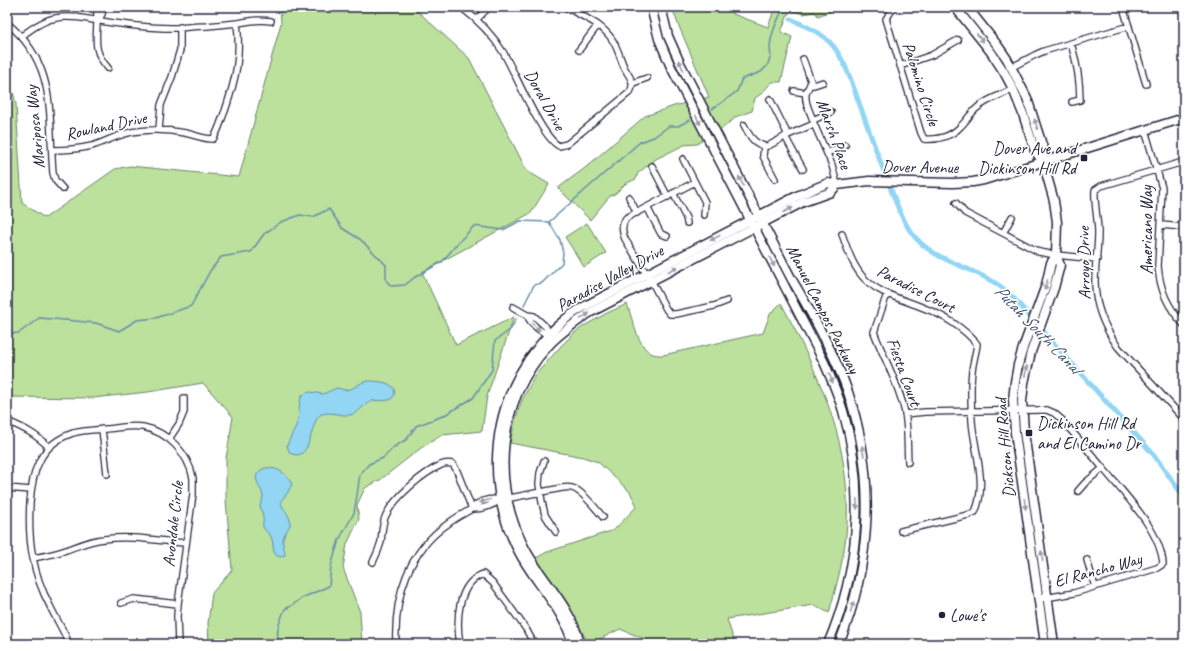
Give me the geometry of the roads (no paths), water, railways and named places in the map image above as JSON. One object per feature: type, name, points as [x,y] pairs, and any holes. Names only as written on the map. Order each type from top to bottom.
[{"type":"street","points":[[97,7],[97,51],[100,60],[108,68]]},
{"type":"street","points":[[98,21],[102,14],[103,7]]},
{"type":"street","name":"Doral Drive","points":[[461,7],[484,26],[503,51],[540,123],[552,142],[559,146],[567,144],[630,92],[633,88],[633,83]]},
{"type":"street","points":[[477,19],[489,7]]},
{"type":"street","points":[[564,7],[598,25],[606,32],[612,40],[624,68],[633,83],[647,78]]},
{"type":"street","name":"Manuel Campos Parkway","points":[[651,7],[659,39],[671,67],[824,362],[843,411],[852,449],[857,506],[854,550],[847,587],[828,644]]},
{"type":"street","name":"Manuel Campos Parkway","points":[[661,7],[668,36],[680,63],[834,358],[853,409],[862,448],[867,485],[867,506],[864,551],[857,589],[839,644]]},
{"type":"street","name":"Palomino Circle","points":[[894,7],[886,20],[924,139],[932,140],[954,132],[960,128],[978,107],[1013,89]]},
{"type":"street","name":"Dickson Hill Road","points":[[956,7],[991,52],[1013,89],[1035,150],[1043,162],[1054,200],[1057,222],[1056,255],[1060,265],[1054,288],[1027,367],[1022,410],[1054,644]]},
{"type":"street","name":"Dickson Hill Road","points":[[967,7],[998,46],[1012,67],[1032,111],[1044,148],[1043,162]]},
{"type":"street","points":[[1123,7],[1146,84]]},
{"type":"street","points":[[22,36],[45,21],[56,18],[75,17],[150,27],[180,27],[237,23],[260,19],[271,21]]},
{"type":"street","name":"Mariposa Way","points":[[7,23],[22,36],[36,56],[42,70],[47,85],[53,173],[55,180],[63,189]]},
{"type":"street","name":"Rowland Drive","points":[[52,150],[77,149],[92,146],[137,131],[159,130],[187,133],[204,139],[212,139],[217,134],[234,84],[239,51],[237,23]]},
{"type":"street","points":[[579,50],[598,25]]},
{"type":"street","points":[[1012,67],[1035,54],[1129,26]]},
{"type":"street","points":[[159,130],[161,105],[172,77],[180,50],[180,27]]},
{"type":"street","points":[[900,66],[932,55],[958,40]]},
{"type":"street","points":[[1071,44],[1078,66],[1080,88],[1080,100],[1072,102]]},
{"type":"street","name":"Marsh Place","points":[[803,59],[810,78],[810,85],[806,93],[807,103],[834,171],[838,185]]},
{"type":"street","points":[[810,85],[814,86],[823,82]]},
{"type":"street","name":"Marsh Place","points":[[794,91],[806,93]]},
{"type":"street","points":[[770,99],[792,150],[803,169]]},
{"type":"street","points":[[744,126],[752,140],[757,144],[768,146],[831,112]]},
{"type":"street","name":"Dover Avenue","points":[[759,215],[812,189],[828,183],[838,185],[856,182],[883,181],[953,183],[984,180],[1184,118]]},
{"type":"street","name":"Americano Way","points":[[1145,130],[1162,188],[1158,266],[1161,286],[1168,305],[1183,322]]},
{"type":"street","points":[[827,153],[846,145]]},
{"type":"street","points":[[764,146],[763,156],[776,179]]},
{"type":"street","points":[[683,160],[705,202],[704,215]]},
{"type":"street","points":[[1157,169],[1183,162]]},
{"type":"street","points":[[652,166],[668,197]]},
{"type":"street","name":"Arroyo Drive","points":[[1157,169],[1101,186],[1095,190],[1094,197],[1098,233],[1095,281],[1096,293],[1100,316],[1118,347],[1184,420]]},
{"type":"street","points":[[695,182],[626,218],[622,228],[625,239],[670,314],[714,306],[727,301]]},
{"type":"street","name":"Dover Avenue","points":[[763,223],[803,202],[831,192],[838,185]]},
{"type":"street","points":[[674,193],[686,218],[686,223]]},
{"type":"street","points":[[629,197],[637,213]]},
{"type":"street","points":[[956,203],[965,213],[1039,252],[1097,259]]},
{"type":"street","points":[[647,207],[661,234],[667,236]]},
{"type":"street","name":"Paradise Valley Drive","points":[[752,224],[759,215]]},
{"type":"street","points":[[1003,233],[1012,217]]},
{"type":"street","name":"Paradise Valley Drive","points":[[573,644],[560,612],[527,566],[508,527],[503,499],[504,455],[509,419],[517,395],[528,374],[552,337],[649,277],[752,224],[763,223]]},
{"type":"street","points":[[1160,225],[1184,227]]},
{"type":"street","name":"Paradise Court","points":[[842,234],[852,261],[869,284],[887,294],[926,308],[939,315],[966,333],[977,344],[972,371],[972,411]]},
{"type":"street","name":"Dickson Hill Road","points":[[1045,644],[1015,433],[1014,410],[1015,382],[1018,365],[1046,285],[1051,263],[1056,255]]},
{"type":"street","name":"Fiesta Court","points":[[887,294],[874,332],[898,388],[905,414],[908,462]]},
{"type":"street","points":[[513,306],[527,316],[534,316],[546,326],[552,337]]},
{"type":"street","points":[[169,439],[179,424],[184,412],[184,398]]},
{"type":"street","points":[[905,414],[925,412],[1048,410],[1061,419],[1103,468],[1078,492]]},
{"type":"street","points":[[901,531],[975,512],[979,500],[980,482],[972,411]]},
{"type":"street","points":[[7,422],[33,433],[50,448]]},
{"type":"street","name":"Avondale Circle","points":[[69,644],[43,592],[33,558],[29,530],[31,490],[35,470],[44,454],[65,437],[74,433],[130,426],[142,427],[155,431],[169,439],[176,445],[184,456],[190,468],[193,480],[193,494],[178,604],[178,644]]},
{"type":"street","points":[[102,429],[107,474]]},
{"type":"street","points":[[544,461],[540,473],[540,492],[545,515],[556,532]]},
{"type":"street","points":[[373,562],[380,542],[383,523],[396,500],[427,473],[441,464],[453,464],[472,509]]},
{"type":"street","name":"El Rancho Way","points":[[1039,599],[1074,593],[1157,568],[1162,564],[1162,557],[1159,547],[1147,523],[1132,502],[1103,468]]},
{"type":"street","points":[[396,644],[397,610],[400,592],[414,561],[436,533],[448,523],[472,509],[477,504],[493,498],[503,499],[570,487],[575,489],[603,517]]},
{"type":"street","points":[[7,488],[31,490]]},
{"type":"street","name":"Paradise Valley Drive","points":[[503,499],[523,546],[569,614],[580,644]]},
{"type":"street","points":[[33,558],[104,538],[136,537],[186,543]]},
{"type":"street","points":[[1087,560],[1095,587]]},
{"type":"street","points":[[460,644],[458,624],[459,609],[463,596],[470,583],[483,574],[493,583],[526,629],[534,644]]},
{"type":"street","points":[[121,603],[134,599],[178,604]]},
{"type":"water","points":[[363,382],[381,382],[390,385],[393,387],[394,395],[392,398],[387,400],[372,401],[358,411],[349,415],[329,413],[322,414],[318,417],[315,423],[310,440],[303,453],[297,455],[290,453],[287,446],[297,423],[302,395],[310,392],[323,394],[337,388],[345,390],[351,389]]},
{"type":"water","points":[[265,468],[278,470],[287,477],[292,484],[281,501],[290,523],[283,538],[285,555],[281,557],[275,554],[271,537],[263,526],[263,516],[260,506],[263,496],[256,477],[260,471]]},
{"type":"waterway","name":"Putah South Canal","points":[[760,7],[766,9]]},
{"type":"waterway","points":[[712,109],[737,91],[742,79],[761,72],[767,66],[771,56],[770,44],[772,37],[784,7]]},
{"type":"waterway","name":"Putah South Canal","points":[[791,19],[814,31],[830,42],[845,65],[898,208],[911,232],[928,249],[937,255],[980,274],[1003,288],[1034,321]]},
{"type":"waterway","points":[[7,334],[19,333],[39,318],[96,323],[119,331],[137,320],[156,318],[191,306],[210,271],[221,257],[251,252],[264,234],[281,222],[300,215],[313,217],[329,209],[342,228],[361,240],[386,265],[386,280],[391,286],[405,285],[415,277],[442,262],[474,226],[503,230],[520,221],[549,222],[640,142],[654,137],[669,126],[678,126],[690,120]]},
{"type":"waterway","points":[[524,305],[534,285],[542,283],[562,263],[563,253],[560,240],[549,222]]},
{"type":"waterway","points":[[279,644],[278,631],[285,609],[302,598],[329,586],[331,566],[339,540],[354,513],[360,474],[369,464],[383,458],[394,447],[407,439],[416,426],[443,416],[473,398],[492,370],[495,341],[511,329],[516,319]]},
{"type":"waterway","name":"Putah South Canal","points":[[1039,327],[1154,455],[1184,497]]},
{"type":"place","name":"Dover Ave and Dickinson Hill Rd","points":[[1084,158]]},
{"type":"place","name":"Dickinson Hill Rd and El Camino Dr","points":[[1029,433]]},
{"type":"place","name":"Lowe's","points":[[942,615]]}]
